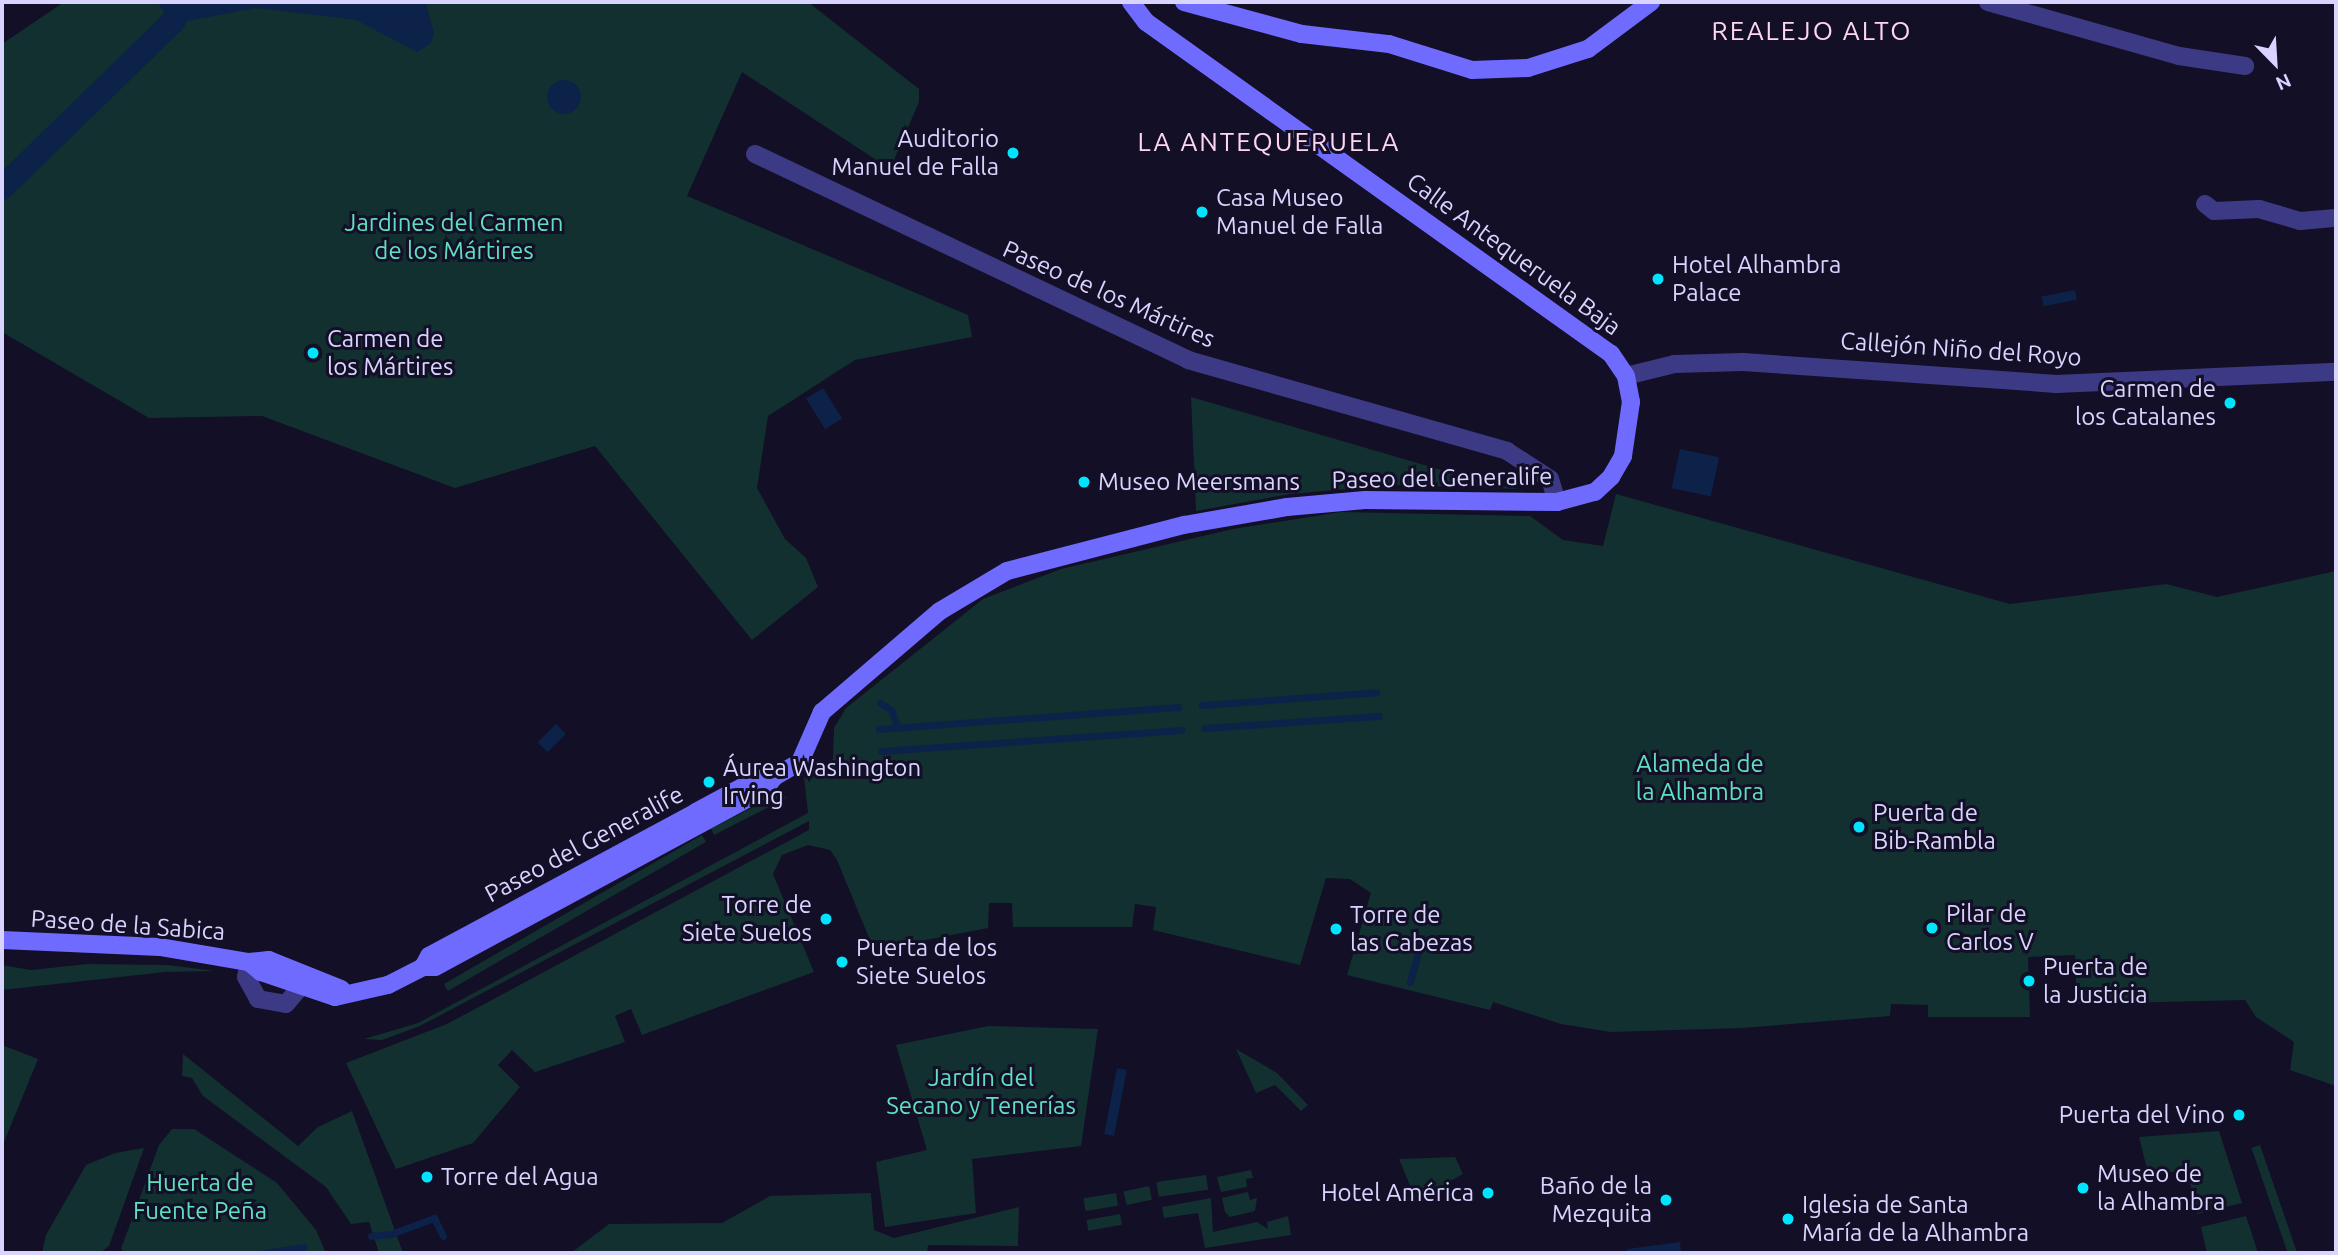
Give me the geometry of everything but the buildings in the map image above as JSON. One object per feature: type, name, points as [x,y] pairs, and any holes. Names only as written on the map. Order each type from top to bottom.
[{"type":"street","name":"Calle Antequeruela Baja","points":[[1131,2],[1146,22],[1591,336],[1626,376]]},
{"type":"street","points":[[1184,2],[1302,34],[1388,44],[1472,69],[1528,68],[1588,49],[1646,3]]},
{"type":"street","points":[[1988,2],[2179,56],[2245,66]]},
{"type":"street","name":"Paseo de los Mártires","points":[[755,155],[1188,360],[1507,451],[1550,479],[1566,501]]},
{"type":"street","points":[[2205,204],[2214,211],[2259,209],[2300,221],[2336,218]]},
{"type":"street","name":"Callejón Niño del Royo","points":[[1626,376],[1674,364],[1743,362],[2056,384],[2336,372]]},
{"type":"street","points":[[1566,501],[1595,492],[1623,456],[1631,402],[1626,376]]},
{"type":"street","name":"Paseo del Generalife","points":[[249,962],[261,972],[335,997],[388,985],[423,967],[429,956],[586,871],[757,779],[774,777],[800,762],[822,712],[940,611],[976,585],[1018,567],[1184,524],[1287,507],[1365,500],[1566,501]]},
{"type":"street","name":"Paseo de la Sabica","points":[[2,940],[160,947],[249,962]]},
{"type":"street","points":[[302,986],[286,1004],[258,999],[246,977],[249,962],[269,960],[351,994]]},
{"type":"green space","name":"Jardines del Carmen de los Mártires","points":[[64,2],[808,2],[919,89],[919,102],[890,169],[742,72],[687,196],[968,315],[972,337],[855,360],[768,416],[757,488],[785,539],[806,558],[818,587],[752,640],[595,446],[455,488],[262,416],[149,418],[2,332],[2,44]]},
{"type":"green space","points":[[1191,397],[1486,483],[1520,489],[1393,485],[1290,494],[1196,511]]},
{"type":"green space","name":"Alameda de la Alhambra","points":[[1616,494],[2010,604],[2166,584],[2217,597],[2336,571],[2336,1086],[2290,1070],[2294,1042],[2256,1017],[2245,1000],[2077,1004],[2075,955],[2028,957],[2030,1017],[1928,1017],[1928,1005],[1891,1004],[1890,1016],[1742,1028],[1611,1032],[1561,1024],[1493,1002],[1490,1010],[1347,975],[1371,893],[1350,879],[1326,878],[1300,965],[1153,930],[1156,907],[1135,904],[1132,927],[1013,927],[1012,903],[989,903],[988,928],[874,950],[837,860],[830,850],[808,845],[782,855],[773,874],[814,972],[642,1035],[631,1009],[615,1016],[625,1042],[535,1072],[512,1050],[498,1065],[520,1087],[473,1143],[396,1169],[346,1063],[447,1024],[809,830],[809,821],[420,1026],[382,1040],[364,1039],[418,1023],[808,813],[804,777],[833,759],[834,728],[846,708],[983,599],[1061,569],[1233,529],[1341,512],[1530,516],[1563,540],[1603,546]]},
{"type":"green space","points":[[783,792],[786,798],[714,835],[711,829]]},
{"type":"green space","points":[[702,835],[706,842],[448,991],[444,984]]},
{"type":"green space","points":[[88,964],[168,965],[215,971],[165,972],[2,990],[2,965],[31,970]]},
{"type":"green space","name":"Jardín del Secano y Tenerías","points":[[988,1026],[1098,1029],[1081,1146],[972,1159],[976,1213],[885,1227],[876,1162],[927,1150],[896,1045]]},
{"type":"green space","points":[[2,1045],[38,1059],[2,1147]]},
{"type":"green space","points":[[1236,1049],[1277,1073],[1308,1105],[1301,1111],[1275,1085],[1256,1093]]},
{"type":"green space","points":[[183,1054],[298,1146],[318,1127],[352,1111],[403,1253],[379,1253],[369,1222],[351,1224],[326,1187],[203,1096],[192,1078],[182,1076]]},
{"type":"green space","name":"Huerta de Fuente Peña","points":[[172,1129],[194,1129],[277,1183],[316,1230],[326,1253],[124,1253],[121,1249],[159,1145]]},
{"type":"green space","points":[[2219,1131],[2242,1203],[2197,1214],[2187,1169],[2149,1177],[2139,1137]]},
{"type":"green space","points":[[2260,1145],[2297,1253],[2288,1253],[2251,1148]]},
{"type":"green space","points":[[144,1148],[109,1246],[100,1253],[42,1253],[46,1235],[86,1165],[115,1153]]},
{"type":"green space","points":[[1455,1157],[1463,1174],[1416,1200],[1399,1159]]},
{"type":"green space","points":[[1251,1170],[1253,1178],[1246,1179],[1247,1187],[1221,1192],[1217,1177]]},
{"type":"green space","points":[[1206,1175],[1208,1190],[1159,1197],[1156,1182]]},
{"type":"green space","points":[[1149,1186],[1152,1200],[1126,1205],[1124,1191]]},
{"type":"green space","points":[[1248,1192],[1250,1200],[1257,1198],[1255,1211],[1230,1217],[1225,1212],[1222,1198]]},
{"type":"green space","points":[[871,1193],[874,1230],[894,1238],[1019,1207],[1018,1246],[928,1245],[927,1253],[571,1253],[609,1224],[722,1223],[770,1196]]},
{"type":"green space","points":[[1116,1193],[1118,1206],[1085,1211],[1083,1198]]},
{"type":"green space","points":[[1211,1198],[1213,1232],[1257,1222],[1268,1229],[1267,1222],[1288,1216],[1291,1235],[1205,1248],[1198,1213],[1164,1218],[1162,1207]]},
{"type":"green space","points":[[1120,1214],[1122,1225],[1088,1231],[1087,1220]]},
{"type":"green space","points":[[2246,1216],[2258,1253],[2207,1253],[2201,1227]]},
{"type":"water","points":[[157,2],[421,2],[426,4],[434,33],[431,43],[417,52],[356,20],[256,8],[182,22],[166,15]]},
{"type":"water","points":[[564,80],[576,85],[581,97],[576,109],[564,114],[552,109],[547,97],[552,85]]},
{"type":"water","points":[[2075,290],[2077,300],[2044,306],[2042,296]]},
{"type":"water","points":[[823,388],[842,419],[825,429],[806,399]]},
{"type":"water","points":[[1680,449],[1719,457],[1711,496],[1672,488]]},
{"type":"water","points":[[556,724],[566,734],[548,752],[538,742]]},
{"type":"water","points":[[1117,1068],[1127,1070],[1114,1136],[1104,1134]]},
{"type":"water","points":[[1680,1242],[1681,1252],[1627,1253],[1627,1249]]},
{"type":"waterway","points":[[2,188],[174,21]]},
{"type":"waterway","points":[[1202,705],[1377,692]]},
{"type":"waterway","points":[[880,703],[891,710],[898,727]]},
{"type":"waterway","points":[[879,729],[1178,707]]},
{"type":"waterway","points":[[1204,728],[1379,716]]},
{"type":"waterway","points":[[881,751],[1181,730]]},
{"type":"waterway","points":[[1410,982],[1422,938]]},
{"type":"waterway","points":[[371,1236],[391,1234],[434,1218],[443,1236]]},
{"type":"waterway","points":[[265,1253],[304,1247]]},
{"type":"place","name":"Auditorio Manuel de Falla","points":[[1013,153]]},
{"type":"place","name":"Casa Museo Manuel de Falla","points":[[1202,212]]},
{"type":"place","name":"Hotel Alhambra Palace","points":[[1658,279]]},
{"type":"place","name":"Carmen de los Mártires","points":[[313,353]]},
{"type":"place","name":"Carmen de los Catalanes","points":[[2230,403]]},
{"type":"place","name":"Museo Meersmans","points":[[1084,482]]},
{"type":"place","name":"Áurea Washington Irving","points":[[709,782]]},
{"type":"place","name":"Puerta de Bib-Rambla","points":[[1859,827]]},
{"type":"place","name":"Torre de Siete Suelos","points":[[826,919]]},
{"type":"place","name":"Pilar de Carlos V","points":[[1932,928]]},
{"type":"place","name":"Torre de las Cabezas","points":[[1336,929]]},
{"type":"place","name":"Puerta de los Siete Suelos","points":[[842,962]]},
{"type":"place","name":"Puerta de la Justicia","points":[[2029,981]]},
{"type":"place","name":"Puerta del Vino","points":[[2239,1115]]},
{"type":"place","name":"Torre del Agua","points":[[427,1177]]},
{"type":"place","name":"Museo de la Alhambra","points":[[2083,1188]]},
{"type":"place","name":"Hotel América","points":[[1488,1193]]},
{"type":"place","name":"Baño de la Mezquita","points":[[1666,1200]]},
{"type":"place","name":"Iglesia de Santa María de la Alhambra","points":[[1788,1219]]},
{"type":"district","name":"REALEJO ALTO","points":[[1812,31]]},
{"type":"district","name":"LA ANTEQUERUELA","points":[[1269,142]]}]
